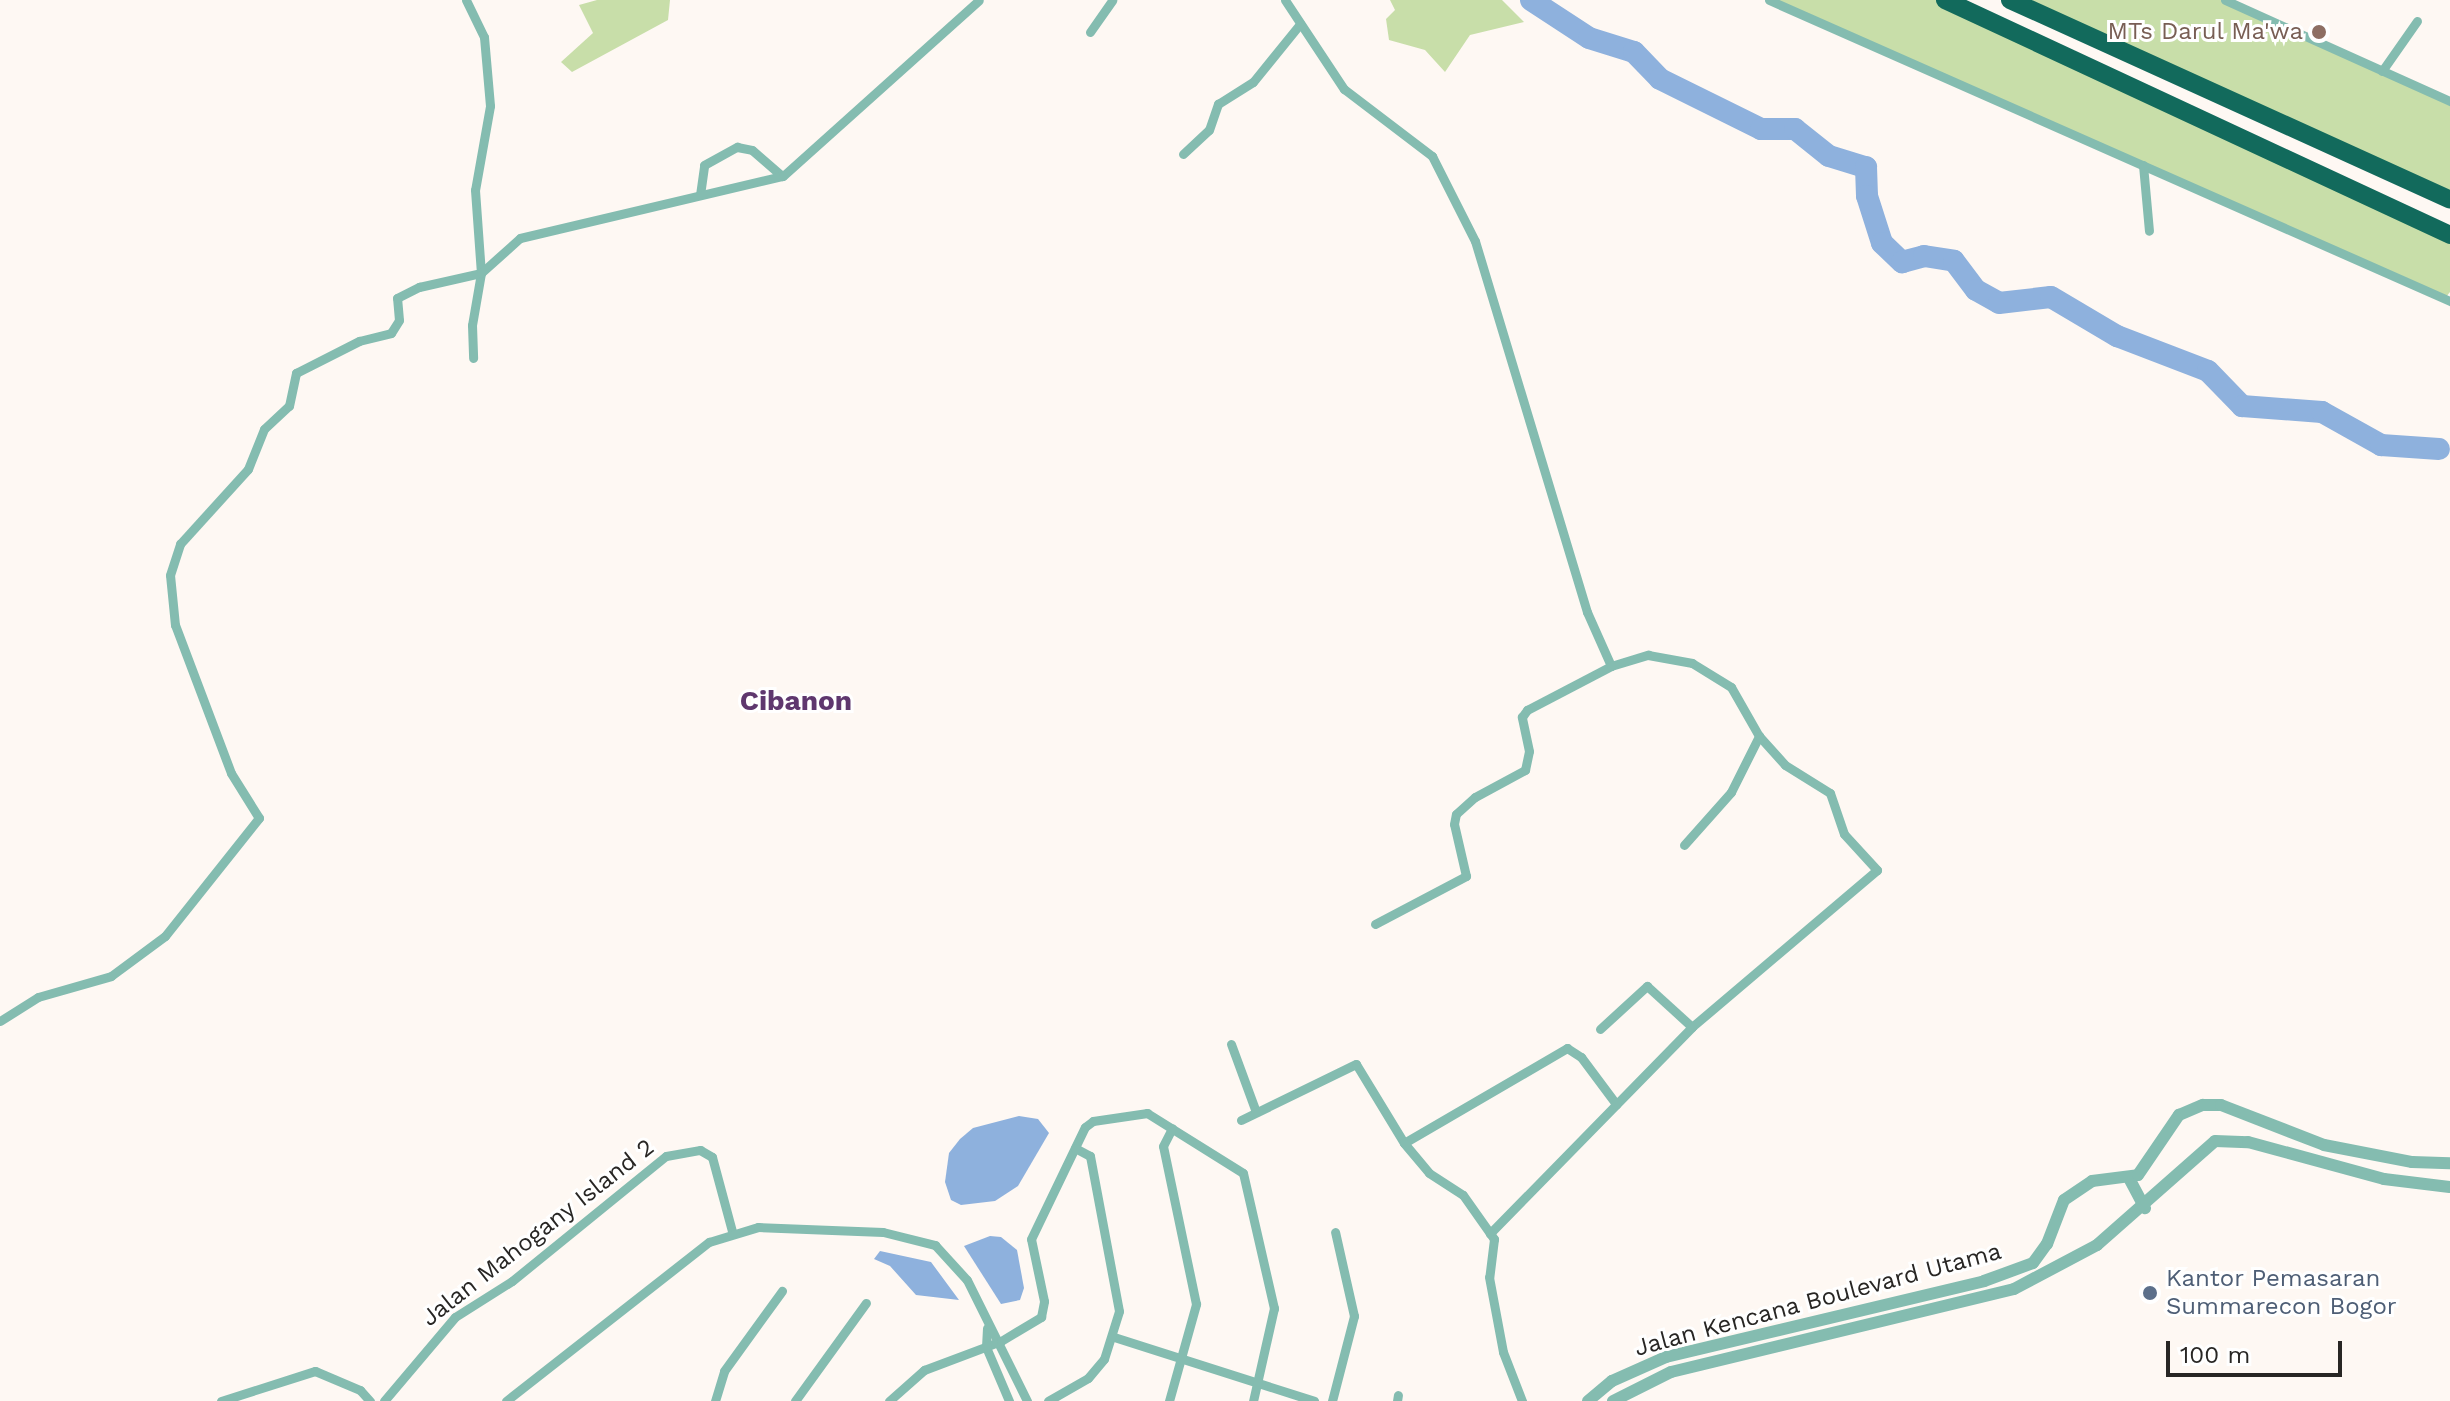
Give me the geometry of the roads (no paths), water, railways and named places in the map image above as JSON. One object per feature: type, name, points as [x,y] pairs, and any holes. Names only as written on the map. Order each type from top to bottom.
[{"type":"highway","points":[[1945,0],[2450,235]]},
{"type":"highway","points":[[2010,0],[2450,200]]},
{"type":"street","points":[[466,0],[476,12],[489,68],[490,106],[475,190],[481,273],[472,325],[473,358]]},
{"type":"street","points":[[0,1021],[38,997],[111,976],[165,936],[259,818],[231,773],[175,625],[173,561],[180,544],[252,463],[264,429],[289,406],[296,373],[359,341],[391,333],[399,320],[397,298],[419,287],[481,273],[520,238],[783,176],[979,0]]},
{"type":"street","points":[[1090,32],[1112,0]]},
{"type":"street","points":[[1285,0],[1344,89],[1432,156],[1475,241],[1587,612],[1611,666]]},
{"type":"street","points":[[1769,0],[2450,301]]},
{"type":"street","points":[[2225,0],[2450,101]]},
{"type":"street","points":[[2382,71],[2417,21]]},
{"type":"street","points":[[1183,154],[1209,130],[1218,104],[1253,82],[1300,24]]},
{"type":"street","points":[[700,195],[704,165],[737,147],[752,150],[783,176]]},
{"type":"street","points":[[2143,165],[2149,231]]},
{"type":"street","points":[[1375,924],[1466,876],[1456,814],[1475,797],[1525,770],[1529,751],[1522,717],[1527,710],[1611,666],[1648,655],[1692,663],[1731,687],[1759,736],[1785,765],[1830,793],[1844,834],[1877,870],[1692,1027],[1490,1233]]},
{"type":"street","points":[[1684,845],[1731,792],[1759,736]]},
{"type":"street","points":[[1600,1029],[1647,986],[1692,1027]]},
{"type":"street","points":[[1231,1044],[1256,1112]]},
{"type":"street","points":[[1404,1143],[1567,1048],[1581,1057],[1616,1104]]},
{"type":"street","points":[[1241,1120],[1356,1064],[1404,1143],[1429,1173],[1463,1195],[1497,1246],[1489,1277],[1503,1352],[1522,1401]]},
{"type":"street","points":[[2145,1208],[2130,1180],[2147,1167],[2179,1115],[2203,1105],[2221,1105],[2324,1145],[2412,1162],[2450,1163]]},
{"type":"street","points":[[889,1401],[924,1370],[1001,1341],[1041,1317],[1044,1301],[1031,1239],[1075,1148],[1093,1121],[1147,1113],[1243,1173],[1274,1308],[1253,1401]]},
{"type":"street","points":[[1169,1401],[1184,1360],[1196,1304],[1163,1146],[1172,1128]]},
{"type":"street","name":"Jalan Kencana Boulevard Utama","points":[[1613,1401],[1671,1372],[1988,1297],[2039,1277],[2097,1245],[2145,1208],[2203,1149],[2229,1138],[2346,1171],[2450,1187]]},
{"type":"street","points":[[1048,1401],[1088,1378],[1114,1337],[1119,1311],[1115,1276],[1090,1156],[1075,1148]]},
{"type":"street","name":"Jalan Mahogany Island 2","points":[[384,1401],[455,1317],[512,1281],[666,1156],[700,1150],[712,1157],[732,1231]]},
{"type":"street","name":"Jalan Kencana Boulevard Utama","points":[[1588,1401],[1612,1381],[1666,1357],[1984,1281],[2033,1263],[2047,1244],[2064,1200],[2092,1181],[2130,1180]]},
{"type":"street","points":[[506,1401],[709,1242],[732,1231],[758,1227],[911,1235],[935,1245],[953,1261],[987,1328],[1001,1341],[1027,1401]]},
{"type":"street","points":[[1332,1401],[1354,1316],[1335,1232]]},
{"type":"street","points":[[2033,1263],[2039,1277]]},
{"type":"street","points":[[715,1401],[724,1371],[782,1291]]},
{"type":"street","points":[[795,1401],[866,1303]]},
{"type":"street","points":[[987,1328],[986,1347],[1009,1401]]},
{"type":"street","points":[[1114,1337],[1314,1401]]},
{"type":"street","points":[[221,1401],[315,1371],[360,1390],[370,1401]]},
{"type":"water","points":[[1019,1116],[1038,1119],[1049,1133],[1018,1186],[995,1201],[961,1205],[951,1200],[945,1182],[949,1153],[960,1139],[973,1128]]},
{"type":"water","points":[[990,1236],[1001,1237],[1017,1250],[1024,1288],[1020,1300],[1001,1304],[964,1246]]},
{"type":"water","points":[[880,1251],[931,1262],[959,1300],[916,1295],[890,1266],[874,1259]]},
{"type":"waterway","points":[[1531,0],[1589,38],[1634,52],[1660,79],[1761,129],[1795,129],[1829,156],[1866,167],[1867,196],[1882,243],[1902,262],[1924,256],[1954,261],[1976,290],[1999,303],[2051,297],[2117,336],[2208,371],[2242,406],[2322,412],[2381,445],[2439,449]]},
{"type":"place","name":"MTs Darul Ma'wa","points":[[2319,32]]},
{"type":"place","name":"Kantor Pemasaran Summarecon Bogor","points":[[2150,1293]]},
{"type":"district","name":"Cibanon","points":[[796,701]]}]
